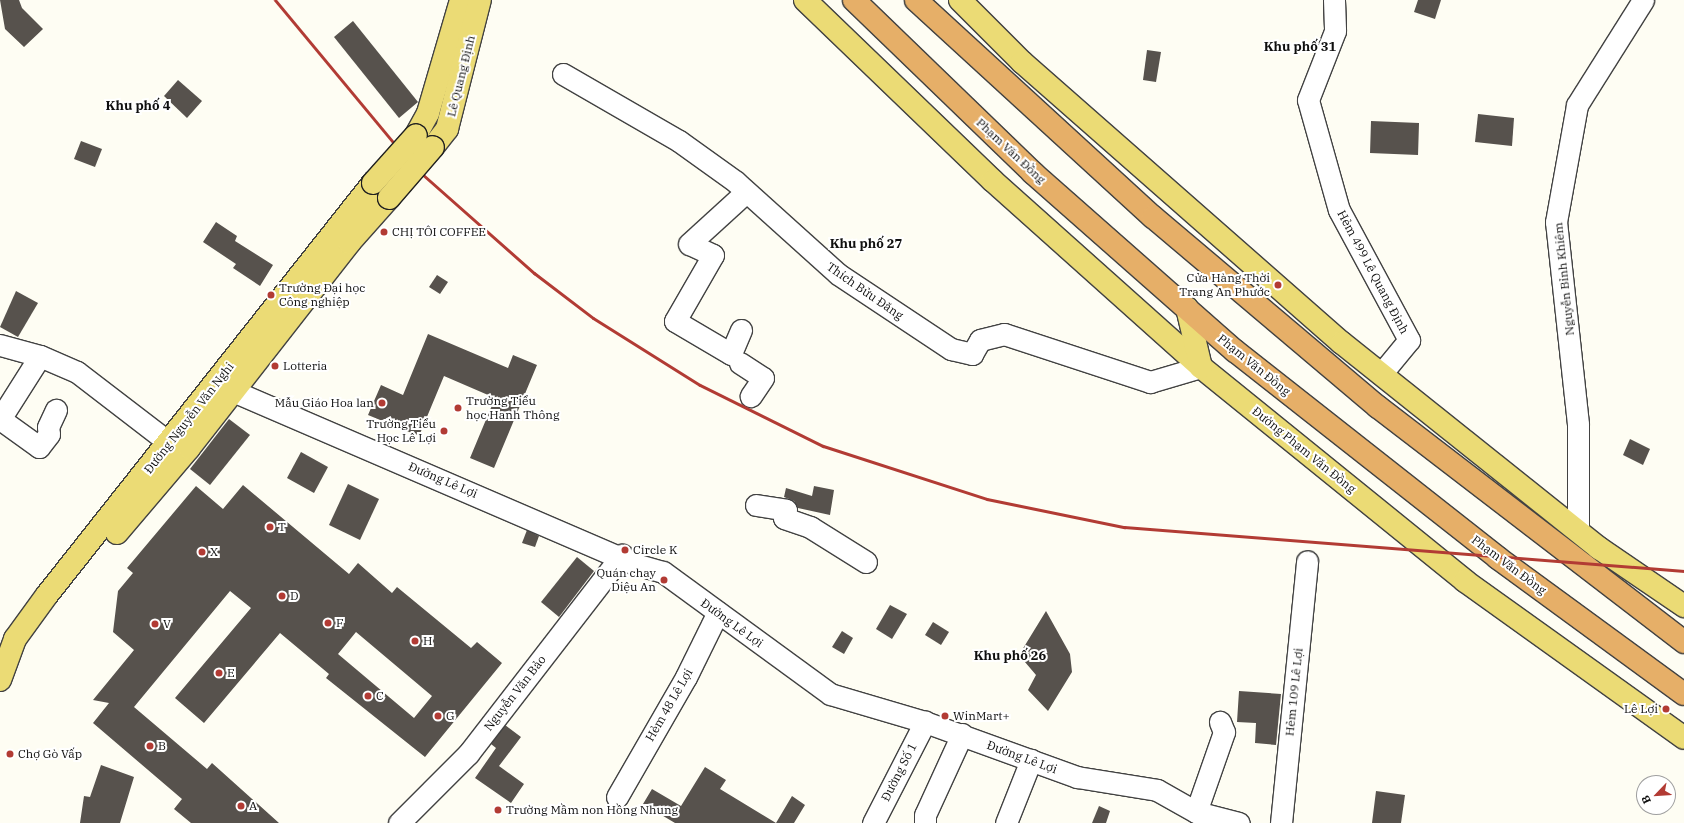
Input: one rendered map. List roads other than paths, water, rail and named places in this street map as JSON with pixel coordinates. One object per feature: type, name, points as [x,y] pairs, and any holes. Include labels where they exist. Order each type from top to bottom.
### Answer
[{"type":"highway","name":"Phạm Văn Đồng","points":[[854,0],[1033,173],[1187,308],[1498,558],[1684,694]]},
{"type":"highway","points":[[916,0],[1153,217],[1378,407],[1684,642]]},
{"type":"main road","name":"Lê Quang Định","points":[[373,183],[416,135],[428,113],[461,0]]},
{"type":"main road","name":"Lê Quang Định","points":[[388,198],[447,129],[480,0]]},
{"type":"main road","points":[[805,0],[987,176],[1201,367]]},
{"type":"main road","points":[[960,0],[1044,82],[1381,374],[1578,531],[1684,606]]},
{"type":"main road","name":"Đường Nguyễn Văn Nghi","points":[[11,654],[24,644],[225,387],[373,183]]},
{"type":"main road","name":"Đường Nguyễn Văn Nghi","points":[[0,680],[11,654],[15,638],[48,595],[170,444],[225,387],[388,198]]},
{"type":"main road","points":[[1187,308],[1201,367]]},
{"type":"main road","name":"Đường Phạm Văn Đồng","points":[[1201,367],[1408,533],[1465,581],[1684,738]]},
{"type":"street","name":"Hẻm 499 Lê Quang Định","points":[[1334,0],[1335,31],[1308,100],[1339,210],[1409,340],[1381,374]]},
{"type":"street","name":"Nguyễn Bỉnh Khiêm","points":[[1578,531],[1578,424],[1556,222],[1577,105],[1643,0]]},
{"type":"street","name":"Thích Bửu Đăng","points":[[563,74],[680,141],[746,192],[838,274],[951,348],[972,354],[980,340],[1004,334],[1150,382],[1201,367]]},
{"type":"street","points":[[741,330],[731,354],[675,321],[713,255],[689,244],[746,192]]},
{"type":"street","points":[[0,345],[40,356],[77,372],[170,444]]},
{"type":"street","points":[[40,356],[0,418],[39,447],[49,434],[48,427],[56,410]]},
{"type":"street","points":[[740,364],[763,378],[751,396]]},
{"type":"street","name":"Đường Lê Lợi","points":[[225,387],[622,555],[635,564],[663,572],[830,694],[962,734],[1077,777],[1157,790],[1196,812],[1239,823]]},
{"type":"street","points":[[756,505],[786,510],[784,518],[810,527],[866,562]]},
{"type":"street","name":"Nguyễn Văn Bảo","points":[[399,823],[468,754],[622,555]]},
{"type":"street","name":"Hẻm 109 Lê Lợi","points":[[1281,823],[1307,561]]},
{"type":"street","name":"Hẻm 48 Lê Lợi","points":[[616,797],[686,677],[718,612]]},
{"type":"street","name":"Đường Số 1","points":[[873,823],[925,722]]},
{"type":"street","points":[[1196,812],[1224,732],[1220,722]]},
{"type":"street","points":[[925,823],[925,815],[962,734]]},
{"type":"street","points":[[1006,823],[1031,760]]},
{"type":"railway","points":[[275,0],[413,166],[534,273],[593,318],[700,385],[823,446],[987,499],[1124,527],[1684,571]]},
{"type":"place","name":"CHỊ TÔI COFFEE","points":[[384,232]]},
{"type":"place","name":"Cửa Hàng Thời Trang An Phước","points":[[1278,285]]},
{"type":"place","name":"Trường Đại học Công nghiệp","points":[[271,295]]},
{"type":"place","name":"Lotteria","points":[[275,366]]},
{"type":"place","name":"Mẫu Giáo Hoa lan","points":[[382,403]]},
{"type":"place","name":"Trường Tiểu học Hanh Thông","points":[[458,408]]},
{"type":"place","name":"Trường Tiểu Học Lê Lợi","points":[[444,431]]},
{"type":"place","name":"T","points":[[270,527]]},
{"type":"place","name":"Circle K","points":[[625,550]]},
{"type":"place","name":"X","points":[[202,552]]},
{"type":"place","name":"Quán chay Diệu An","points":[[664,580]]},
{"type":"place","name":"D","points":[[282,596]]},
{"type":"place","name":"F","points":[[328,623]]},
{"type":"place","name":"V","points":[[155,624]]},
{"type":"place","name":"H","points":[[415,641]]},
{"type":"place","name":"E","points":[[219,673]]},
{"type":"place","name":"C","points":[[368,696]]},
{"type":"place","name":"Lê Lợi","points":[[1666,709]]},
{"type":"place","name":"G","points":[[438,716]]},
{"type":"place","name":"WinMart+","points":[[945,716]]},
{"type":"place","name":"B","points":[[150,746]]},
{"type":"place","name":"Chợ Gò Vấp","points":[[10,754]]},
{"type":"place","name":"A","points":[[241,806]]},
{"type":"place","name":"Trường Mầm non Hồng Nhung","points":[[498,810]]},
{"type":"district","name":"Khu phố 31","points":[[1300,47]]},
{"type":"district","name":"Khu phố 4","points":[[138,106]]},
{"type":"district","name":"Khu phố 27","points":[[866,244]]},
{"type":"district","name":"Khu phố 26","points":[[1010,656]]}]
